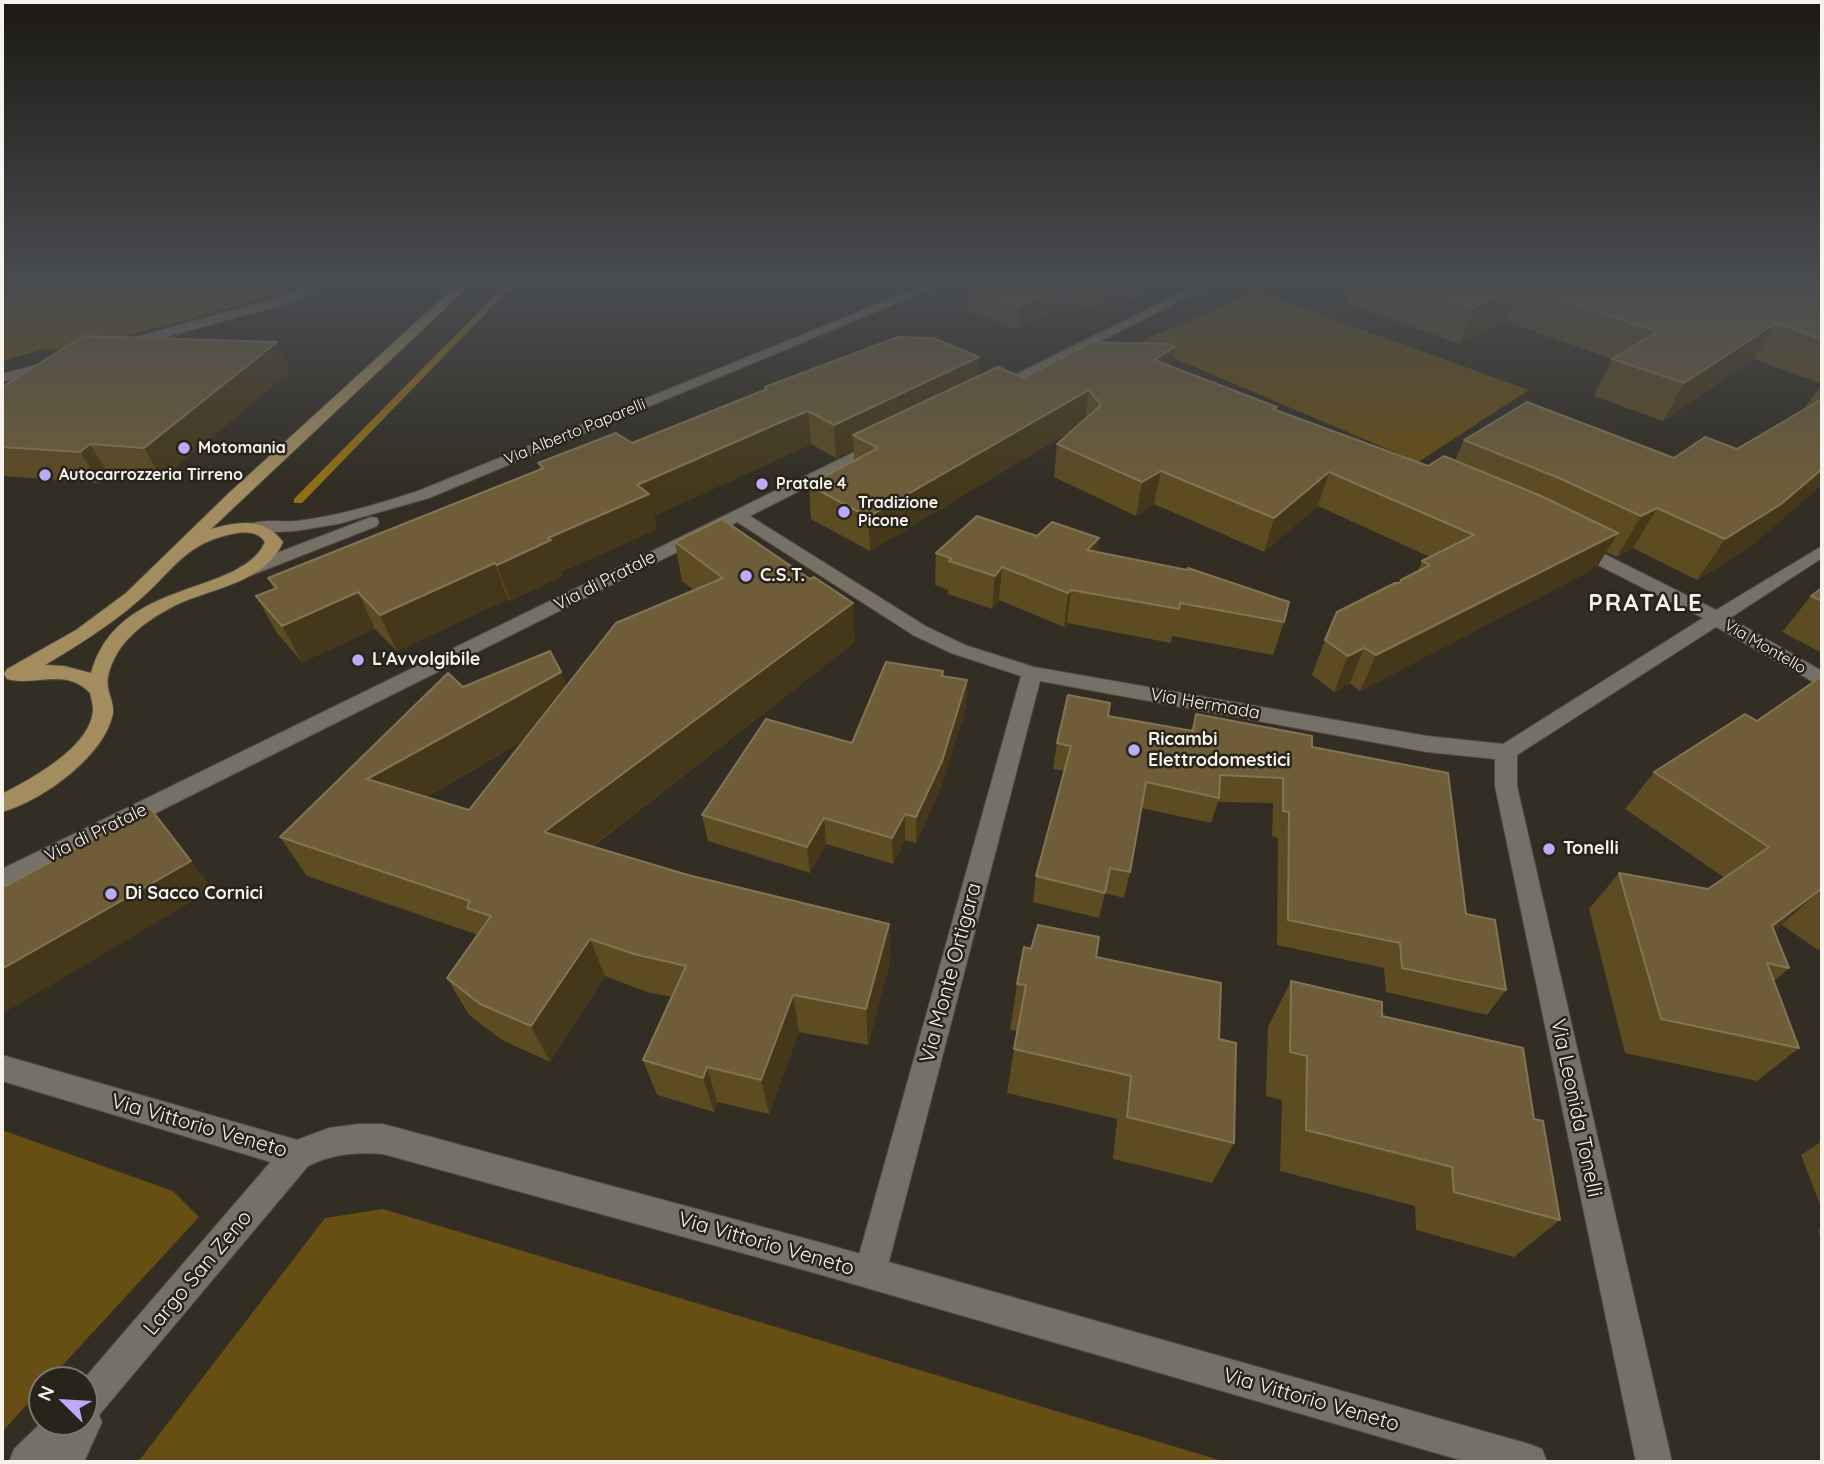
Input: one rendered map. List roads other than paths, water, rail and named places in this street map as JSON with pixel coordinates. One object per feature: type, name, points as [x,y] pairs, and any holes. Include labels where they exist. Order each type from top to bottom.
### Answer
[{"type":"main road","points":[[8,675],[98,623],[132,597],[236,495],[392,352]]},
{"type":"main road","points":[[97,687],[108,650],[132,627],[171,601],[246,571],[265,558],[274,546],[269,534],[253,528],[243,520],[238,511],[236,495]]},
{"type":"main road","points":[[183,549],[217,532],[253,528]]},
{"type":"main road","points":[[2,804],[52,776],[89,742],[104,712],[97,687],[88,680],[69,673],[44,671],[8,675]]},
{"type":"street","name":"Via Alberto Paparelli","points":[[246,571],[386,516],[446,485],[770,352]]},
{"type":"street","points":[[971,400],[1067,352]]},
{"type":"street","points":[[2,378],[69,360]]},
{"type":"street","name":"Via di Pratale","points":[[2,880],[897,436]]},
{"type":"street","name":"Via Alberto Paparelli","points":[[253,528],[280,528],[324,522],[446,485]]},
{"type":"street","name":"Via Hermada","points":[[737,515],[920,631],[958,649],[1032,673],[1427,744],[1506,752]]},
{"type":"street","name":"Via Montello","points":[[1567,542],[1716,618],[1822,680]]},
{"type":"street","points":[[1506,752],[1822,551]]},
{"type":"street","name":"Via Monte Ortigara","points":[[870,1273],[1032,673]]},
{"type":"street","name":"Via Leonida Tonelli","points":[[1506,752],[1506,786],[1654,1462]]},
{"type":"street","name":"Via Vittorio Veneto","points":[[2,1068],[297,1154],[327,1141],[354,1137],[383,1139],[870,1273],[1529,1462]]},
{"type":"street","name":"Largo San Zeno","points":[[98,1397],[297,1154]]},
{"type":"street","points":[[27,1462],[53,1436]]},
{"type":"street","name":"Largo San Zeno","points":[[65,1462],[76,1436]]},
{"type":"waterway","points":[[298,501],[443,352]]},
{"type":"place","name":"Motomania","points":[[184,448]]},
{"type":"place","name":"Autocarrozzeria Tirreno","points":[[45,475]]},
{"type":"place","name":"Pratale 4","points":[[762,484]]},
{"type":"place","name":"Tradizione Picone","points":[[844,512]]},
{"type":"place","name":"C.S.T.","points":[[746,576]]},
{"type":"place","name":"L'Avvolgibile","points":[[358,660]]},
{"type":"place","name":"Ricambi Elettrodomestici","points":[[1134,750]]},
{"type":"place","name":"Tonelli","points":[[1549,849]]},
{"type":"place","name":"Di Sacco Cornici","points":[[111,894]]},
{"type":"district","name":"PRATALE","points":[[1646,604]]}]
